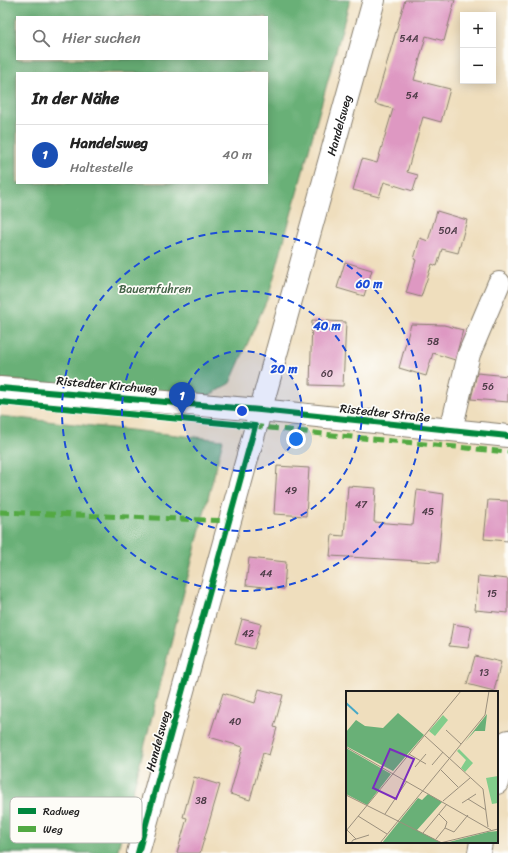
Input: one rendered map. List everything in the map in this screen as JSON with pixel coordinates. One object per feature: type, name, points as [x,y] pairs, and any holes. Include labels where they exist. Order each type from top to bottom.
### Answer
[{"type":"street","name":"Handelsweg","points":[[142,838],[374,0]]},
{"type":"street","points":[[451,430],[469,354],[499,283]]},
{"type":"street","name":"Ristedter Kirchweg","points":[[0,388],[260,410]]},
{"type":"street","name":"Ristedter Straße","points":[[260,410],[508,436]]},
{"type":"street","points":[[498,779],[508,741]]},
{"type":"street","name":"Handelsweg","points":[[138,853],[141,843]]},
{"type":"street","points":[[478,853],[481,843]]},
{"type":"green space","name":"Bauernfuhren","points":[[0,0],[350,0],[269,295],[230,383],[202,400],[0,379]]},
{"type":"green space","points":[[0,416],[223,440],[131,797],[10,797],[10,843],[120,843],[117,853],[0,853]]},
{"type":"building","points":[[405,0],[455,0],[444,41],[426,36],[414,80],[450,89],[441,122],[423,117],[407,172],[418,175],[413,191],[384,182],[379,197],[353,190],[362,159],[377,163],[393,109],[375,104]]},
{"type":"building","points":[[437,211],[467,220],[458,253],[442,249],[437,266],[432,264],[421,297],[406,293],[416,260],[414,259],[420,238],[428,241]]},
{"type":"building","points":[[345,262],[372,270],[364,296],[337,288]]},
{"type":"building","points":[[312,320],[346,322],[343,386],[310,385]]},
{"type":"building","points":[[411,324],[444,325],[463,330],[455,360],[433,353],[426,376],[399,368]]},
{"type":"building","points":[[477,373],[508,376],[508,402],[471,399]]},
{"type":"building","points":[[277,466],[309,468],[306,516],[274,514]]},
{"type":"building","points":[[348,486],[376,488],[374,522],[413,525],[417,490],[444,494],[438,562],[330,556],[332,535],[344,536]]},
{"type":"building","points":[[488,500],[508,501],[508,541],[484,539]]},
{"type":"building","points":[[249,558],[286,562],[284,589],[246,585]]},
{"type":"building","points":[[478,576],[508,579],[508,613],[475,610]]},
{"type":"building","points":[[242,619],[261,624],[254,649],[235,644]]},
{"type":"building","points":[[453,624],[472,627],[468,648],[449,646]]},
{"type":"building","points":[[475,656],[501,662],[494,691],[467,684]]},
{"type":"building","points":[[259,689],[283,695],[274,727],[277,728],[269,755],[263,753],[250,800],[230,794],[243,747],[209,737],[223,693],[255,703]]},
{"type":"building","points":[[194,777],[220,785],[200,853],[177,853],[187,818],[183,817]]},
{"type":"marked path","points":[[253,426],[508,452]]},
{"type":"marked path","points":[[0,512],[230,521]]},
{"type":"cycle path","points":[[0,388],[260,410],[508,436]]},
{"type":"cycle path","points":[[0,402],[255,426],[142,838]]},
{"type":"cycle path","points":[[138,853],[141,843]]},
{"type":"place","name":"Handelsweg","points":[[182,415]]}]
